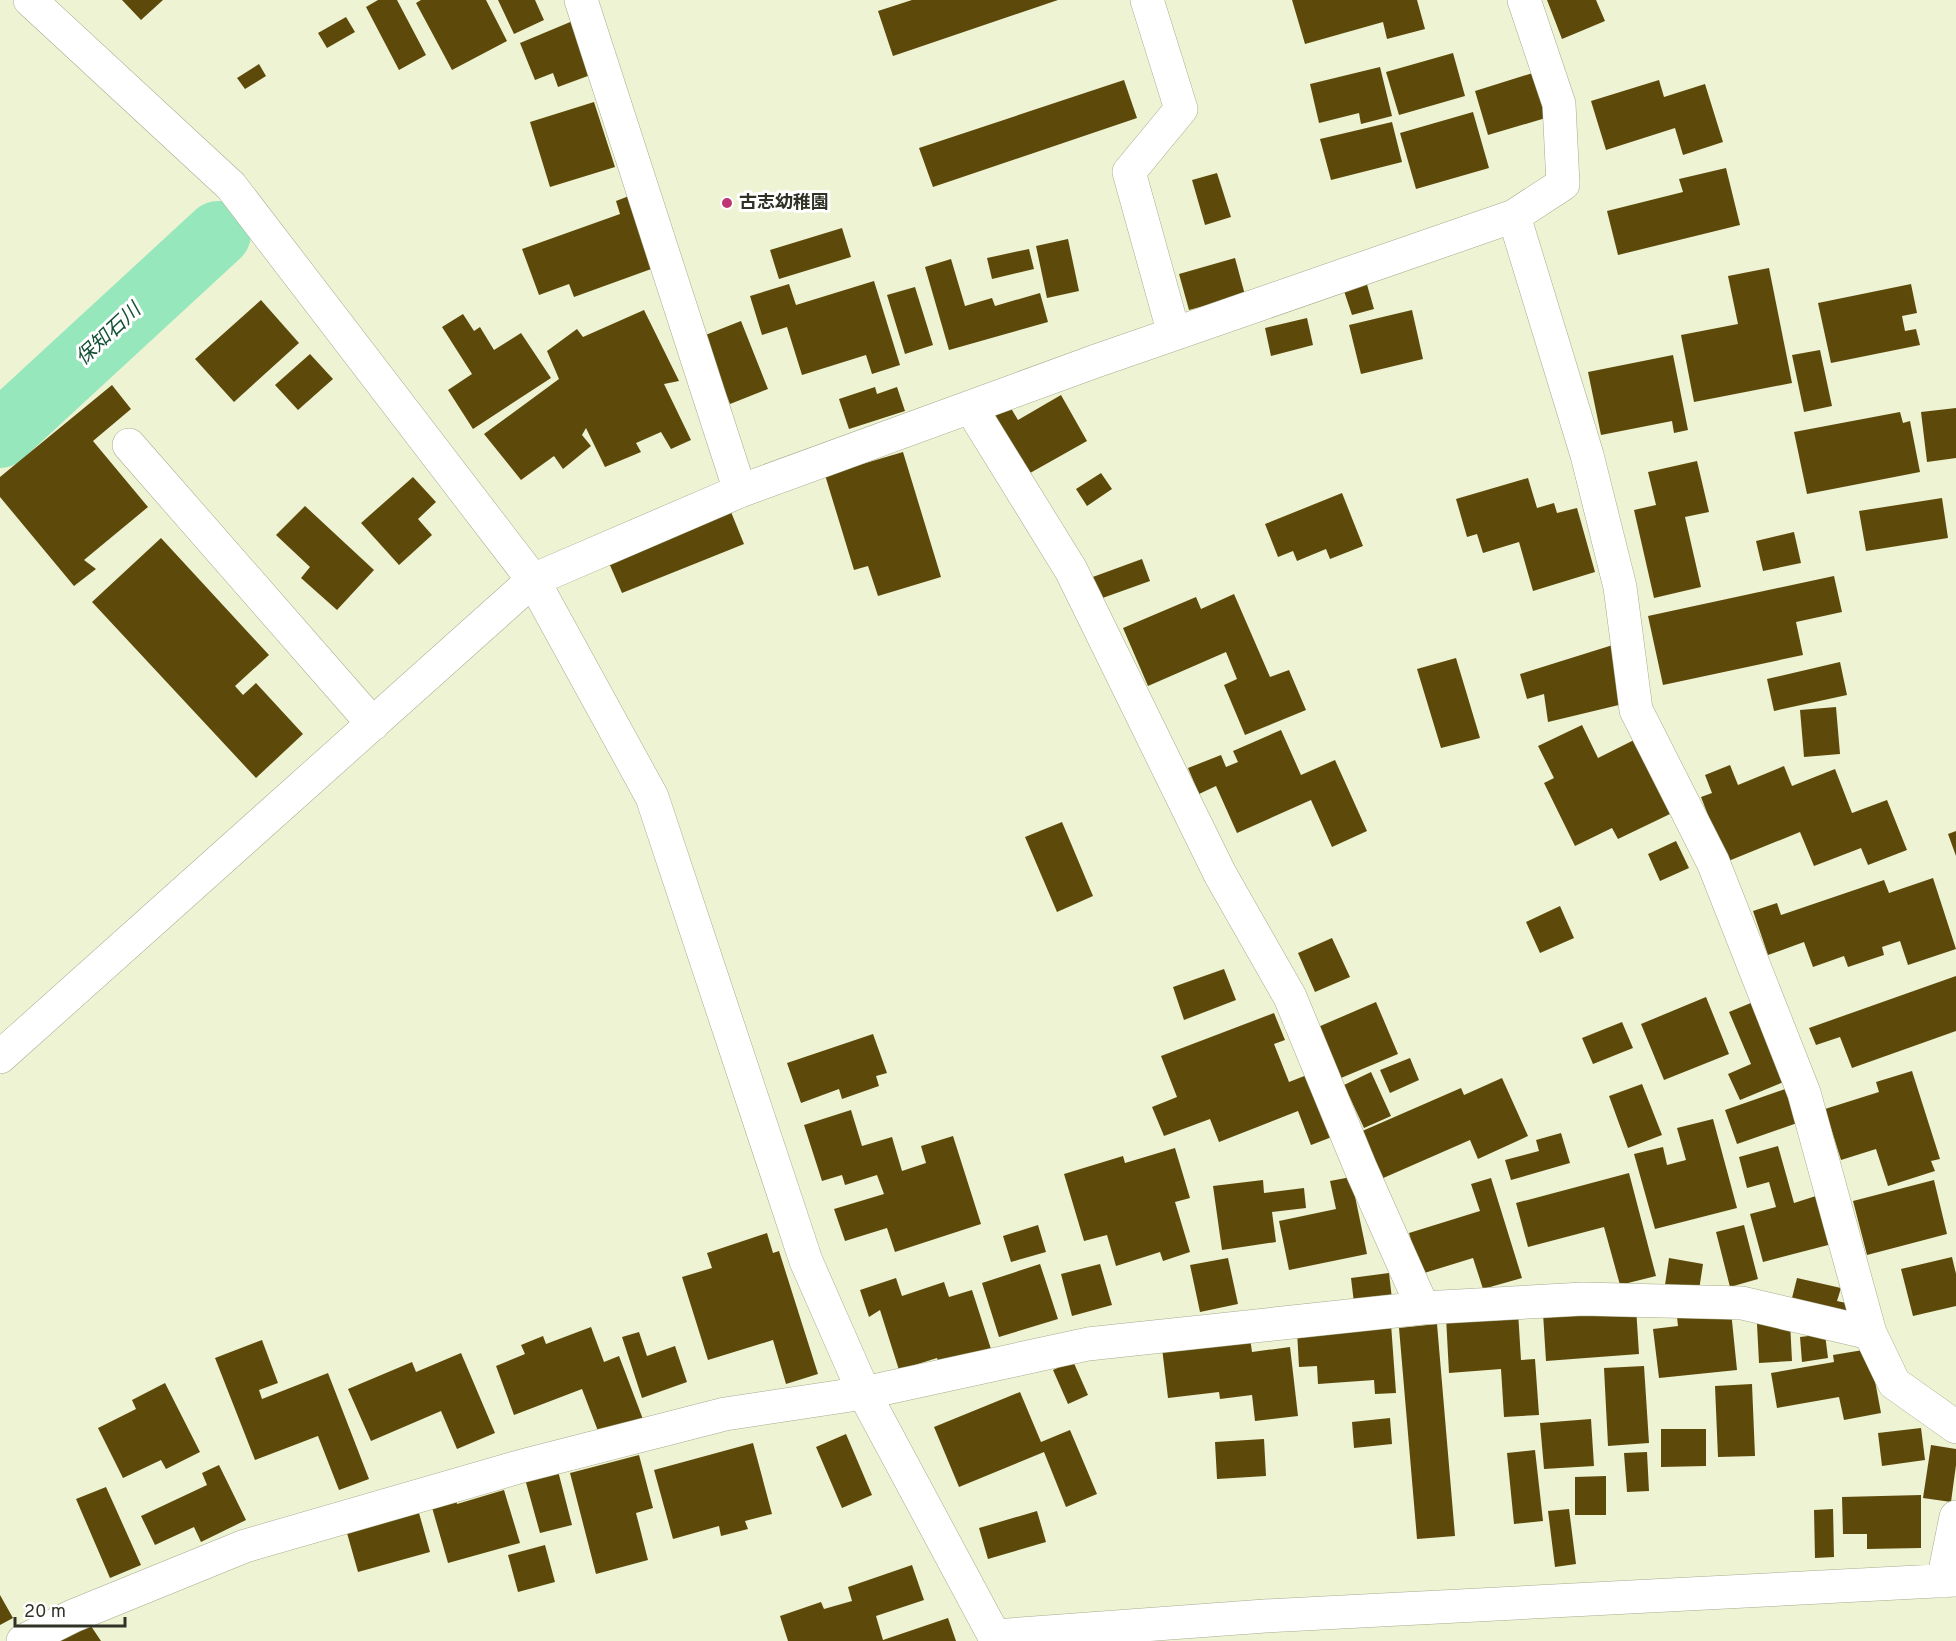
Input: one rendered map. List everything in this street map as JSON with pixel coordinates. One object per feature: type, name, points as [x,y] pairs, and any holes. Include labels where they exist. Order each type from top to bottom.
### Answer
[{"type":"street","points":[[30,0],[231,186],[533,580],[652,796],[806,1261],[864,1393],[996,1639],[1265,1616],[1949,1581],[1956,1517]]},
{"type":"street","points":[[581,0],[740,491]]},
{"type":"street","points":[[1147,0],[1181,109],[1129,172],[1174,334]]},
{"type":"street","points":[[0,1057],[533,580],[740,491],[1174,334],[1514,216],[1563,184],[1559,104],[1524,0]]},
{"type":"street","points":[[1514,216],[1587,455],[1620,587],[1636,710],[1713,862],[1804,1093],[1870,1333],[1894,1383],[1956,1427]]},
{"type":"street","points":[[971,408],[1071,570],[1220,874],[1290,998],[1361,1169],[1423,1308]]},
{"type":"street","points":[[129,445],[373,724]]},
{"type":"street","points":[[23,1641],[73,1617],[244,1546],[522,1466],[725,1414],[864,1393],[1088,1344],[1423,1308],[1583,1299],[1742,1303],[1870,1333]]},
{"type":"building","points":[[122,0],[163,0],[141,20]]},
{"type":"building","points":[[378,0],[397,0],[426,55],[399,70],[366,7]]},
{"type":"building","points":[[421,0],[486,0],[507,41],[452,70],[416,3]]},
{"type":"building","points":[[498,0],[535,0],[544,20],[514,34]]},
{"type":"building","points":[[912,0],[1058,0],[893,56],[878,11]]},
{"type":"building","points":[[1292,0],[1417,0],[1425,29],[1387,39],[1383,22],[1305,44]]},
{"type":"building","points":[[1547,0],[1596,0],[1605,21],[1562,39]]},
{"type":"building","points":[[346,17],[355,32],[327,48],[318,33]]},
{"type":"building","points":[[575,20],[596,73],[558,87],[553,73],[535,80],[520,43]]},
{"type":"building","points":[[1453,53],[1465,96],[1399,115],[1386,72]]},
{"type":"building","points":[[259,64],[266,76],[245,89],[237,78]]},
{"type":"building","points":[[1380,67],[1392,116],[1361,124],[1359,113],[1319,123],[1310,84]]},
{"type":"building","points":[[1536,72],[1549,117],[1488,135],[1475,91]]},
{"type":"building","points":[[1124,80],[1137,118],[933,187],[919,148]]},
{"type":"building","points":[[1659,80],[1664,97],[1705,84],[1723,142],[1683,155],[1675,128],[1606,150],[1591,101]]},
{"type":"building","points":[[594,102],[615,167],[550,187],[530,122]]},
{"type":"building","points":[[1473,112],[1489,168],[1416,189],[1400,133]]},
{"type":"building","points":[[1392,122],[1402,162],[1331,180],[1320,139]]},
{"type":"building","points":[[1726,168],[1740,225],[1618,255],[1607,211],[1683,192],[1679,179]]},
{"type":"building","points":[[1217,173],[1231,217],[1205,225],[1192,180]]},
{"type":"building","points":[[629,196],[654,268],[574,297],[569,284],[539,295],[522,249],[620,214],[616,201]]},
{"type":"building","points":[[842,228],[851,257],[779,279],[770,250]]},
{"type":"building","points":[[1068,239],[1079,291],[1047,298],[1036,246]]},
{"type":"building","points":[[1029,249],[1034,269],[992,279],[987,258]]},
{"type":"building","points":[[1235,258],[1245,295],[1189,310],[1179,274]]},
{"type":"building","points":[[951,259],[965,306],[992,298],[995,306],[1040,293],[1048,322],[949,350],[925,267]]},
{"type":"building","points":[[1769,268],[1792,383],[1694,402],[1681,335],[1738,324],[1728,276]]},
{"type":"building","points":[[874,281],[900,365],[872,374],[866,355],[802,375],[787,327],[762,335],[750,296],[789,284],[796,305]]},
{"type":"building","points":[[1366,281],[1374,309],[1352,315],[1343,288]]},
{"type":"building","points":[[1911,284],[1917,313],[1902,316],[1905,331],[1916,329],[1920,345],[1831,363],[1818,303]]},
{"type":"building","points":[[915,287],[933,345],[905,354],[887,295]]},
{"type":"building","points":[[261,300],[299,343],[234,402],[195,359]]},
{"type":"building","points":[[644,310],[679,381],[664,384],[691,440],[671,449],[661,432],[636,443],[641,452],[605,467],[586,428],[582,435],[591,446],[563,469],[554,456],[521,480],[484,434],[559,379],[547,351],[577,329],[583,337]]},
{"type":"building","points":[[1412,310],[1423,359],[1361,374],[1349,325]]},
{"type":"building","points":[[463,314],[474,331],[480,327],[494,350],[521,333],[551,378],[473,429],[448,390],[472,374],[442,327]]},
{"type":"building","points":[[1307,318],[1313,345],[1271,356],[1265,328]]},
{"type":"building","points":[[741,321],[768,389],[730,404],[703,336]]},
{"type":"building","points":[[1820,350],[1832,406],[1804,412],[1792,355]]},
{"type":"building","points":[[310,354],[333,379],[298,410],[275,385]]},
{"type":"building","points":[[1673,355],[1688,430],[1674,433],[1672,421],[1601,435],[1588,372]]},
{"type":"building","points":[[112,385],[131,409],[93,441],[148,507],[84,560],[96,569],[74,586],[0,497],[0,477]]},
{"type":"building","points":[[875,387],[877,394],[897,387],[905,411],[849,429],[839,399]]},
{"type":"building","points":[[1061,395],[1087,441],[1023,477],[989,418],[1009,405],[1018,420]]},
{"type":"building","points":[[1956,408],[1956,458],[1927,462],[1921,412]]},
{"type":"building","points":[[1900,412],[1903,423],[1910,421],[1920,472],[1807,494],[1794,432]]},
{"type":"building","points":[[903,452],[941,577],[878,596],[868,566],[854,570],[825,475]]},
{"type":"building","points":[[1697,461],[1709,512],[1685,517],[1701,587],[1654,598],[1634,510],[1656,505],[1648,472]]},
{"type":"building","points":[[1101,473],[1112,489],[1087,506],[1076,489]]},
{"type":"building","points":[[413,477],[436,502],[418,519],[432,535],[399,565],[361,523]]},
{"type":"building","points":[[1528,478],[1537,508],[1554,503],[1557,513],[1577,508],[1595,572],[1533,591],[1519,542],[1483,553],[1477,534],[1467,537],[1456,499]]},
{"type":"building","points":[[1342,493],[1363,546],[1330,559],[1326,549],[1297,561],[1293,551],[1278,557],[1265,524]]},
{"type":"building","points":[[1942,498],[1948,538],[1866,551],[1859,511]]},
{"type":"building","points":[[305,506],[374,570],[337,610],[301,578],[310,567],[276,535]]},
{"type":"building","points":[[729,507],[744,544],[622,593],[606,556]]},
{"type":"building","points":[[1794,532],[1801,563],[1763,571],[1756,541]]},
{"type":"building","points":[[161,538],[269,655],[235,686],[243,695],[256,683],[303,734],[256,778],[92,602]]},
{"type":"building","points":[[1142,559],[1150,581],[1097,600],[1090,578]]},
{"type":"building","points":[[1834,576],[1842,612],[1796,622],[1803,655],[1663,685],[1648,616]]},
{"type":"building","points":[[1234,594],[1270,677],[1289,670],[1306,710],[1245,735],[1224,685],[1237,679],[1226,652],[1148,686],[1123,628],[1196,597],[1201,609]]},
{"type":"building","points":[[1616,644],[1623,704],[1548,722],[1544,694],[1527,699],[1520,674]]},
{"type":"building","points":[[1456,658],[1480,738],[1441,748],[1417,669]]},
{"type":"building","points":[[1840,662],[1847,695],[1774,711],[1767,679]]},
{"type":"building","points":[[1836,707],[1840,754],[1804,757],[1800,710]]},
{"type":"building","points":[[1582,725],[1598,758],[1634,740],[1670,814],[1618,839],[1612,828],[1575,846],[1544,783],[1554,778],[1538,746]]},
{"type":"building","points":[[1281,730],[1301,775],[1335,760],[1367,831],[1332,847],[1311,800],[1237,833],[1216,786],[1199,794],[1188,768],[1221,755],[1226,767],[1238,762],[1233,751]]},
{"type":"building","points":[[1730,765],[1738,785],[1784,766],[1792,786],[1835,769],[1852,813],[1887,800],[1907,850],[1868,865],[1861,848],[1814,866],[1800,832],[1726,862],[1701,797],[1712,793],[1705,775]]},
{"type":"building","points":[[1062,822],[1093,896],[1057,912],[1025,837]]},
{"type":"building","points":[[1956,831],[1956,856],[1948,834]]},
{"type":"building","points":[[1676,841],[1689,868],[1660,881],[1648,854]]},
{"type":"building","points":[[1933,878],[1956,949],[1908,965],[1900,941],[1882,947],[1884,955],[1848,967],[1844,956],[1813,967],[1804,942],[1768,955],[1753,911],[1777,903],[1781,915],[1884,880],[1889,893]]},
{"type":"building","points":[[1560,906],[1574,938],[1540,953],[1526,922]]},
{"type":"building","points":[[1332,938],[1350,977],[1315,992],[1298,953]]},
{"type":"building","points":[[1224,969],[1236,1000],[1184,1020],[1173,987]]},
{"type":"building","points":[[1956,976],[1956,1031],[1852,1068],[1840,1037],[1816,1045],[1809,1028]]},
{"type":"building","points":[[1706,997],[1729,1054],[1664,1080],[1641,1024]]},
{"type":"building","points":[[1758,1000],[1791,1079],[1740,1100],[1728,1074],[1751,1064],[1729,1012]]},
{"type":"building","points":[[1376,1002],[1398,1054],[1341,1078],[1318,1027]]},
{"type":"building","points":[[1274,1013],[1285,1040],[1274,1044],[1289,1082],[1312,1073],[1337,1135],[1311,1145],[1298,1111],[1219,1142],[1210,1119],[1164,1136],[1152,1107],[1177,1097],[1161,1056]]},
{"type":"building","points":[[1622,1022],[1633,1048],[1593,1064],[1582,1038]]},
{"type":"building","points":[[873,1034],[887,1073],[876,1076],[879,1086],[842,1099],[839,1089],[801,1103],[787,1063]]},
{"type":"building","points":[[1410,1058],[1419,1080],[1390,1093],[1380,1070]]},
{"type":"building","points":[[1912,1071],[1940,1159],[1931,1161],[1935,1171],[1888,1186],[1876,1149],[1841,1160],[1825,1109],[1879,1092],[1876,1082]]},
{"type":"building","points":[[1371,1072],[1391,1116],[1364,1128],[1344,1085]]},
{"type":"building","points":[[1502,1078],[1528,1136],[1478,1159],[1470,1140],[1381,1179],[1360,1132],[1461,1088],[1464,1095]]},
{"type":"building","points":[[1642,1084],[1662,1135],[1628,1148],[1609,1096]]},
{"type":"building","points":[[1788,1088],[1800,1122],[1737,1144],[1725,1110]]},
{"type":"building","points":[[851,1110],[862,1146],[892,1137],[902,1171],[926,1163],[921,1146],[953,1136],[981,1224],[895,1252],[887,1228],[845,1241],[834,1209],[884,1194],[877,1175],[845,1185],[842,1175],[822,1181],[804,1125]]},
{"type":"building","points":[[1713,1119],[1737,1208],[1655,1229],[1634,1154],[1663,1147],[1667,1165],[1686,1160],[1677,1128]]},
{"type":"building","points":[[1561,1133],[1570,1163],[1511,1180],[1505,1160],[1539,1151],[1536,1140]]},
{"type":"building","points":[[1778,1146],[1794,1203],[1819,1195],[1832,1244],[1763,1262],[1750,1214],[1776,1207],[1769,1182],[1747,1188],[1739,1157]]},
{"type":"building","points":[[1175,1148],[1190,1198],[1175,1202],[1190,1252],[1163,1261],[1160,1252],[1116,1266],[1107,1235],[1084,1241],[1064,1174],[1123,1156],[1125,1163]]},
{"type":"building","points":[[1629,1173],[1656,1276],[1620,1285],[1604,1227],[1528,1247],[1516,1203]]},
{"type":"building","points":[[1351,1177],[1367,1254],[1289,1270],[1279,1221],[1336,1209],[1330,1181]]},
{"type":"building","points":[[1491,1178],[1522,1278],[1483,1289],[1473,1258],[1421,1274],[1409,1233],[1480,1211],[1471,1184]]},
{"type":"building","points":[[1263,1180],[1264,1193],[1304,1188],[1306,1208],[1272,1212],[1276,1242],[1222,1250],[1213,1186]]},
{"type":"building","points":[[1934,1180],[1947,1234],[1867,1255],[1853,1201]]},
{"type":"building","points":[[1038,1225],[1046,1252],[1011,1262],[1003,1236]]},
{"type":"building","points":[[1744,1225],[1758,1279],[1730,1287],[1716,1232]]},
{"type":"building","points":[[767,1233],[773,1253],[779,1251],[818,1374],[786,1384],[773,1340],[708,1360],[682,1277],[712,1268],[707,1253]]},
{"type":"building","points":[[1952,1257],[1956,1274],[1956,1306],[1913,1316],[1901,1269]]},
{"type":"building","points":[[1228,1258],[1238,1304],[1200,1312],[1190,1265]]},
{"type":"building","points":[[1669,1258],[1703,1264],[1699,1290],[1665,1285]]},
{"type":"building","points":[[1040,1264],[1058,1319],[999,1337],[982,1283]]},
{"type":"building","points":[[1100,1264],[1112,1305],[1072,1316],[1061,1274]]},
{"type":"building","points":[[1389,1273],[1392,1299],[1354,1303],[1351,1278]]},
{"type":"building","points":[[896,1278],[902,1296],[944,1282],[949,1297],[972,1290],[991,1349],[940,1366],[937,1358],[899,1370],[880,1310],[869,1317],[860,1290]]},
{"type":"building","points":[[1797,1278],[1841,1288],[1837,1301],[1851,1304],[1847,1320],[1790,1306]]},
{"type":"building","points":[[1636,1307],[1639,1354],[1546,1361],[1543,1313]]},
{"type":"building","points":[[1731,1311],[1737,1370],[1659,1378],[1653,1329],[1678,1326],[1677,1317]]},
{"type":"building","points":[[1518,1312],[1521,1360],[1535,1359],[1539,1415],[1504,1417],[1501,1369],[1449,1373],[1446,1317]]},
{"type":"building","points":[[1790,1322],[1792,1361],[1759,1363],[1757,1324]]},
{"type":"building","points":[[1391,1324],[1396,1393],[1375,1394],[1374,1380],[1318,1384],[1317,1366],[1299,1367],[1297,1331]]},
{"type":"building","points":[[1437,1324],[1455,1536],[1417,1539],[1399,1328]]},
{"type":"building","points":[[591,1327],[604,1362],[619,1356],[644,1422],[601,1439],[582,1389],[514,1415],[496,1366],[525,1354],[521,1345],[543,1336],[546,1344]]},
{"type":"building","points":[[639,1332],[647,1356],[675,1346],[687,1382],[642,1398],[622,1337]]},
{"type":"building","points":[[1825,1334],[1828,1358],[1802,1362],[1800,1337]]},
{"type":"building","points":[[1250,1338],[1252,1352],[1290,1347],[1298,1416],[1255,1421],[1252,1395],[1220,1399],[1219,1392],[1168,1398],[1162,1348]]},
{"type":"building","points":[[262,1340],[278,1383],[259,1390],[262,1399],[328,1373],[369,1479],[339,1490],[318,1436],[255,1460],[215,1358]]},
{"type":"building","points":[[1869,1349],[1881,1413],[1844,1420],[1839,1397],[1777,1408],[1771,1373],[1834,1362],[1833,1355]]},
{"type":"building","points":[[461,1353],[495,1433],[457,1449],[441,1411],[371,1441],[348,1389],[412,1362],[416,1372]]},
{"type":"building","points":[[1073,1361],[1088,1395],[1068,1404],[1053,1370]]},
{"type":"building","points":[[1644,1366],[1649,1443],[1608,1446],[1604,1368]]},
{"type":"building","points":[[165,1383],[200,1452],[166,1469],[161,1460],[123,1478],[98,1428],[136,1409],[132,1400]]},
{"type":"building","points":[[1752,1384],[1755,1456],[1718,1457],[1715,1386]]},
{"type":"building","points":[[1020,1392],[1041,1442],[1070,1430],[1097,1494],[1066,1507],[1044,1452],[959,1487],[934,1427]]},
{"type":"building","points":[[1390,1418],[1392,1444],[1354,1448],[1352,1422]]},
{"type":"building","points":[[1591,1419],[1594,1466],[1544,1469],[1540,1423]]},
{"type":"building","points":[[1921,1428],[1925,1460],[1882,1466],[1878,1433]]},
{"type":"building","points":[[1661,1429],[1706,1429],[1706,1466],[1661,1467]]},
{"type":"building","points":[[846,1434],[872,1495],[842,1508],[816,1447]]},
{"type":"building","points":[[1264,1439],[1266,1476],[1217,1479],[1215,1442]]},
{"type":"building","points":[[753,1443],[772,1514],[745,1521],[748,1529],[721,1536],[719,1526],[673,1539],[654,1470]]},
{"type":"building","points":[[1931,1445],[1956,1449],[1951,1502],[1923,1498]]},
{"type":"building","points":[[1535,1450],[1543,1521],[1514,1524],[1507,1453]]},
{"type":"building","points":[[1647,1452],[1649,1491],[1627,1492],[1624,1453]]},
{"type":"building","points":[[639,1455],[653,1508],[636,1513],[648,1560],[596,1574],[570,1473]]},
{"type":"building","points":[[219,1465],[246,1520],[201,1542],[194,1527],[155,1545],[141,1516],[207,1485],[202,1473]]},
{"type":"building","points":[[558,1471],[572,1525],[540,1533],[525,1479]]},
{"type":"building","points":[[1606,1476],[1606,1515],[1575,1515],[1575,1477]]},
{"type":"building","points":[[106,1487],[141,1565],[110,1578],[76,1499]]},
{"type":"building","points":[[504,1490],[520,1543],[448,1563],[431,1504],[455,1497],[457,1504]]},
{"type":"building","points":[[1921,1495],[1921,1548],[1867,1549],[1867,1534],[1843,1534],[1842,1497]]},
{"type":"building","points":[[1569,1509],[1576,1564],[1555,1567],[1548,1511]]},
{"type":"building","points":[[1833,1509],[1834,1557],[1815,1558],[1814,1510]]},
{"type":"building","points":[[1037,1511],[1046,1542],[988,1559],[979,1528]]},
{"type":"building","points":[[419,1513],[430,1552],[358,1572],[347,1533]]},
{"type":"building","points":[[545,1545],[555,1582],[518,1592],[508,1555]]},
{"type":"building","points":[[912,1565],[924,1600],[876,1616],[883,1640],[948,1618],[956,1641],[788,1641],[780,1616],[821,1602],[824,1609],[852,1601],[848,1587]]},
{"type":"building","points":[[0,1595],[13,1618],[0,1625]]},
{"type":"building","points":[[85,1617],[101,1641],[49,1641]]},
{"type":"waterway","name":"保知石川","points":[[0,435],[218,234]]},
{"type":"place","name":"古志幼稚園","points":[[727,203]]}]
